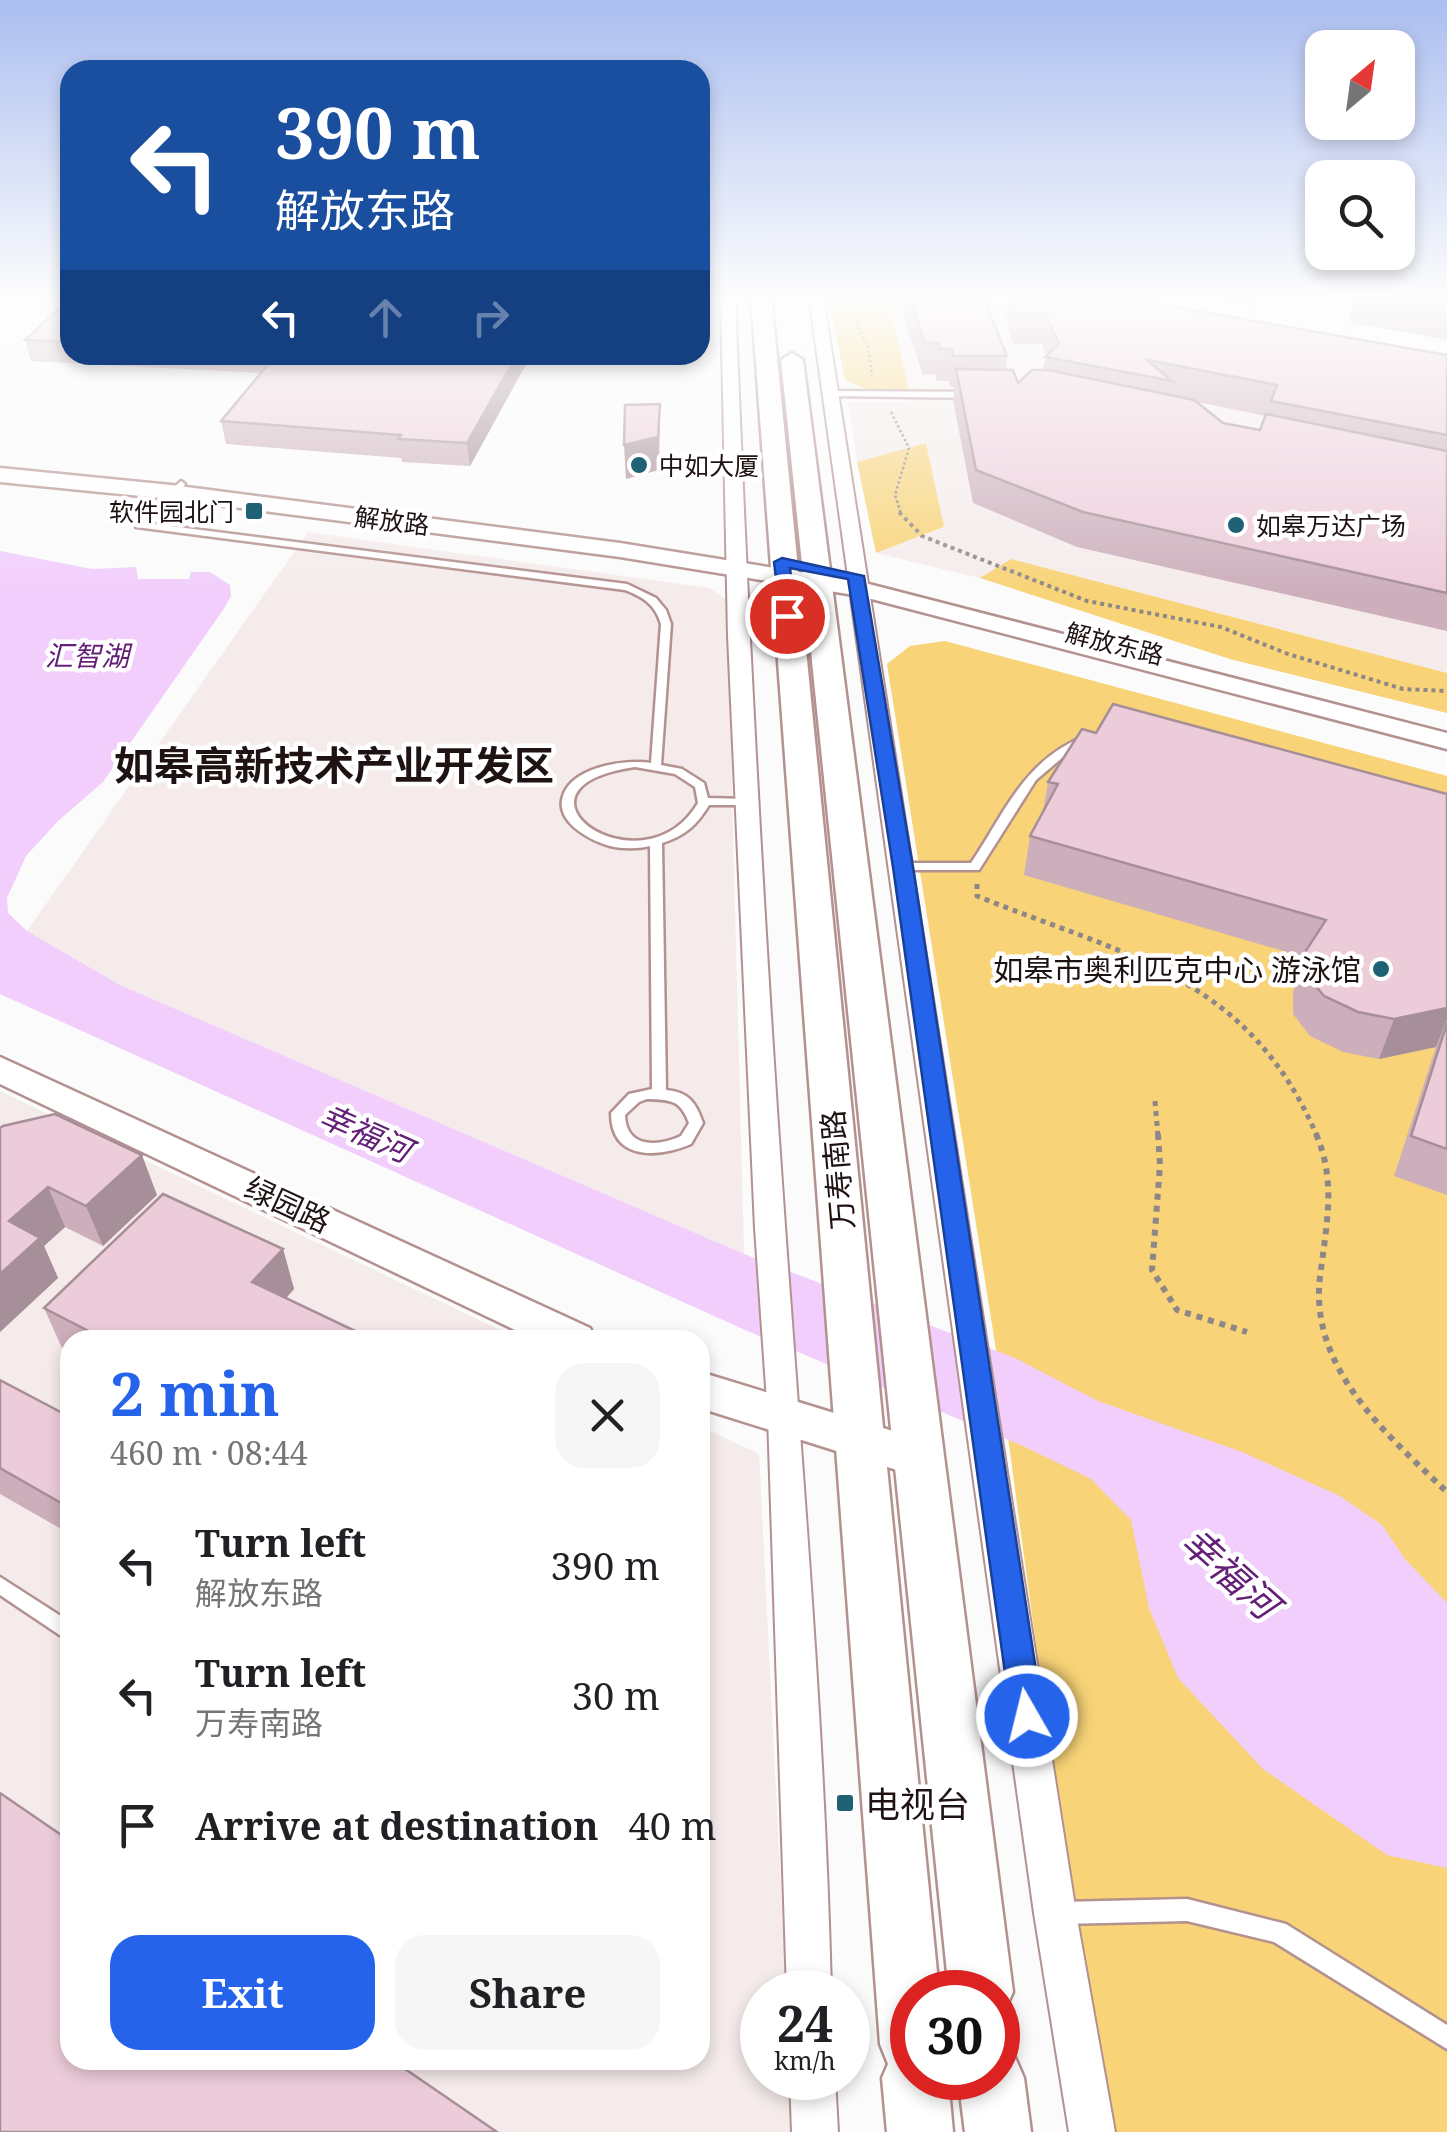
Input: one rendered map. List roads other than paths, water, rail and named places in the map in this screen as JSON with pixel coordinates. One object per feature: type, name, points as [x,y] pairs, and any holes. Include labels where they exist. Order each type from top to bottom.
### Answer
[{"type":"main road","name":"万寿南路","points":[[782,395],[819,576],[860,1438],[906,1970]]},
{"type":"main road","name":"万寿南路","points":[[797,395],[979,1970]]},
{"type":"main road","points":[[917,2100],[920,2132]]},
{"type":"main road","points":[[994,2100],[998,2132]]},
{"type":"street","points":[[732,395],[738,636],[784,1416],[808,1970]]},
{"type":"street","points":[[831,395],[819,576],[903,867],[1055,1913],[1092,2132]]},
{"type":"street","points":[[936,395],[990,396]]},
{"type":"street","name":"解放路","points":[[0,471],[176,488],[738,561],[819,576]]},
{"type":"street","name":"解放东路","points":[[819,576],[1447,729]]},
{"type":"street","name":"解放东路","points":[[819,576],[1447,741]]},
{"type":"street","name":"绿园路","points":[[0,1069],[554,1330]]},
{"type":"street","points":[[710,1393],[919,1458]]},
{"type":"street","points":[[814,2100],[815,2132]]},
{"type":"lane","points":[[176,488],[138,525],[627,587],[649,596],[663,609],[666,624],[656,765]]},
{"type":"lane","points":[[903,867],[975,867],[990,846],[998,824],[1034,774],[1057,752],[1104,733]]},
{"type":"lane","points":[[656,765],[691,778],[705,801],[692,826],[656,841],[632,843],[599,837],[575,822],[568,810],[569,796],[578,784],[613,766],[656,765]]},
{"type":"lane","points":[[705,801],[748,802]]},
{"type":"lane","points":[[656,841],[660,1093]]},
{"type":"lane","points":[[660,1093],[690,1106],[696,1123],[693,1132],[676,1146],[651,1150],[638,1147],[620,1133],[618,1114],[634,1098],[660,1093]]},
{"type":"lane","points":[[0,1585],[60,1626]]},
{"type":"lane","points":[[1055,1913],[1187,1910],[1278,1932],[1447,2038]]},
{"type":"water","points":[[0,551],[92,569],[136,567],[138,579],[189,579],[191,572],[210,572],[230,585],[231,596],[103,782],[58,821],[26,856],[7,898],[8,913],[27,931],[120,985],[744,1254],[1015,1358],[1098,1401],[1242,1452],[1340,1496],[1382,1525],[1405,1559],[1447,1603],[1447,1868],[1387,1855],[1263,1769],[1178,1678],[1149,1608],[1131,1520],[1091,1479],[1025,1447],[745,1330],[0,994]]},
{"type":"place","name":"中如大厦","points":[[639,465]]},
{"type":"place","name":"软件园北门","points":[[254,511]]},
{"type":"place","name":"如皋万达广场","points":[[1236,525]]},
{"type":"place","name":"如皋市奥利匹克中心 游泳馆","points":[[1381,969]]},
{"type":"place","name":"电视台","points":[[845,1803]]},
{"type":"district","name":"如皋高新技术产业开发区","points":[[334,764]]},
{"type":"water label","name":"汇智湖","points":[[87,655]]},
{"type":"water label","name":"幸福河","points":[[366,1132]]},
{"type":"water label","name":"幸福河","points":[[1231,1572]]}]
